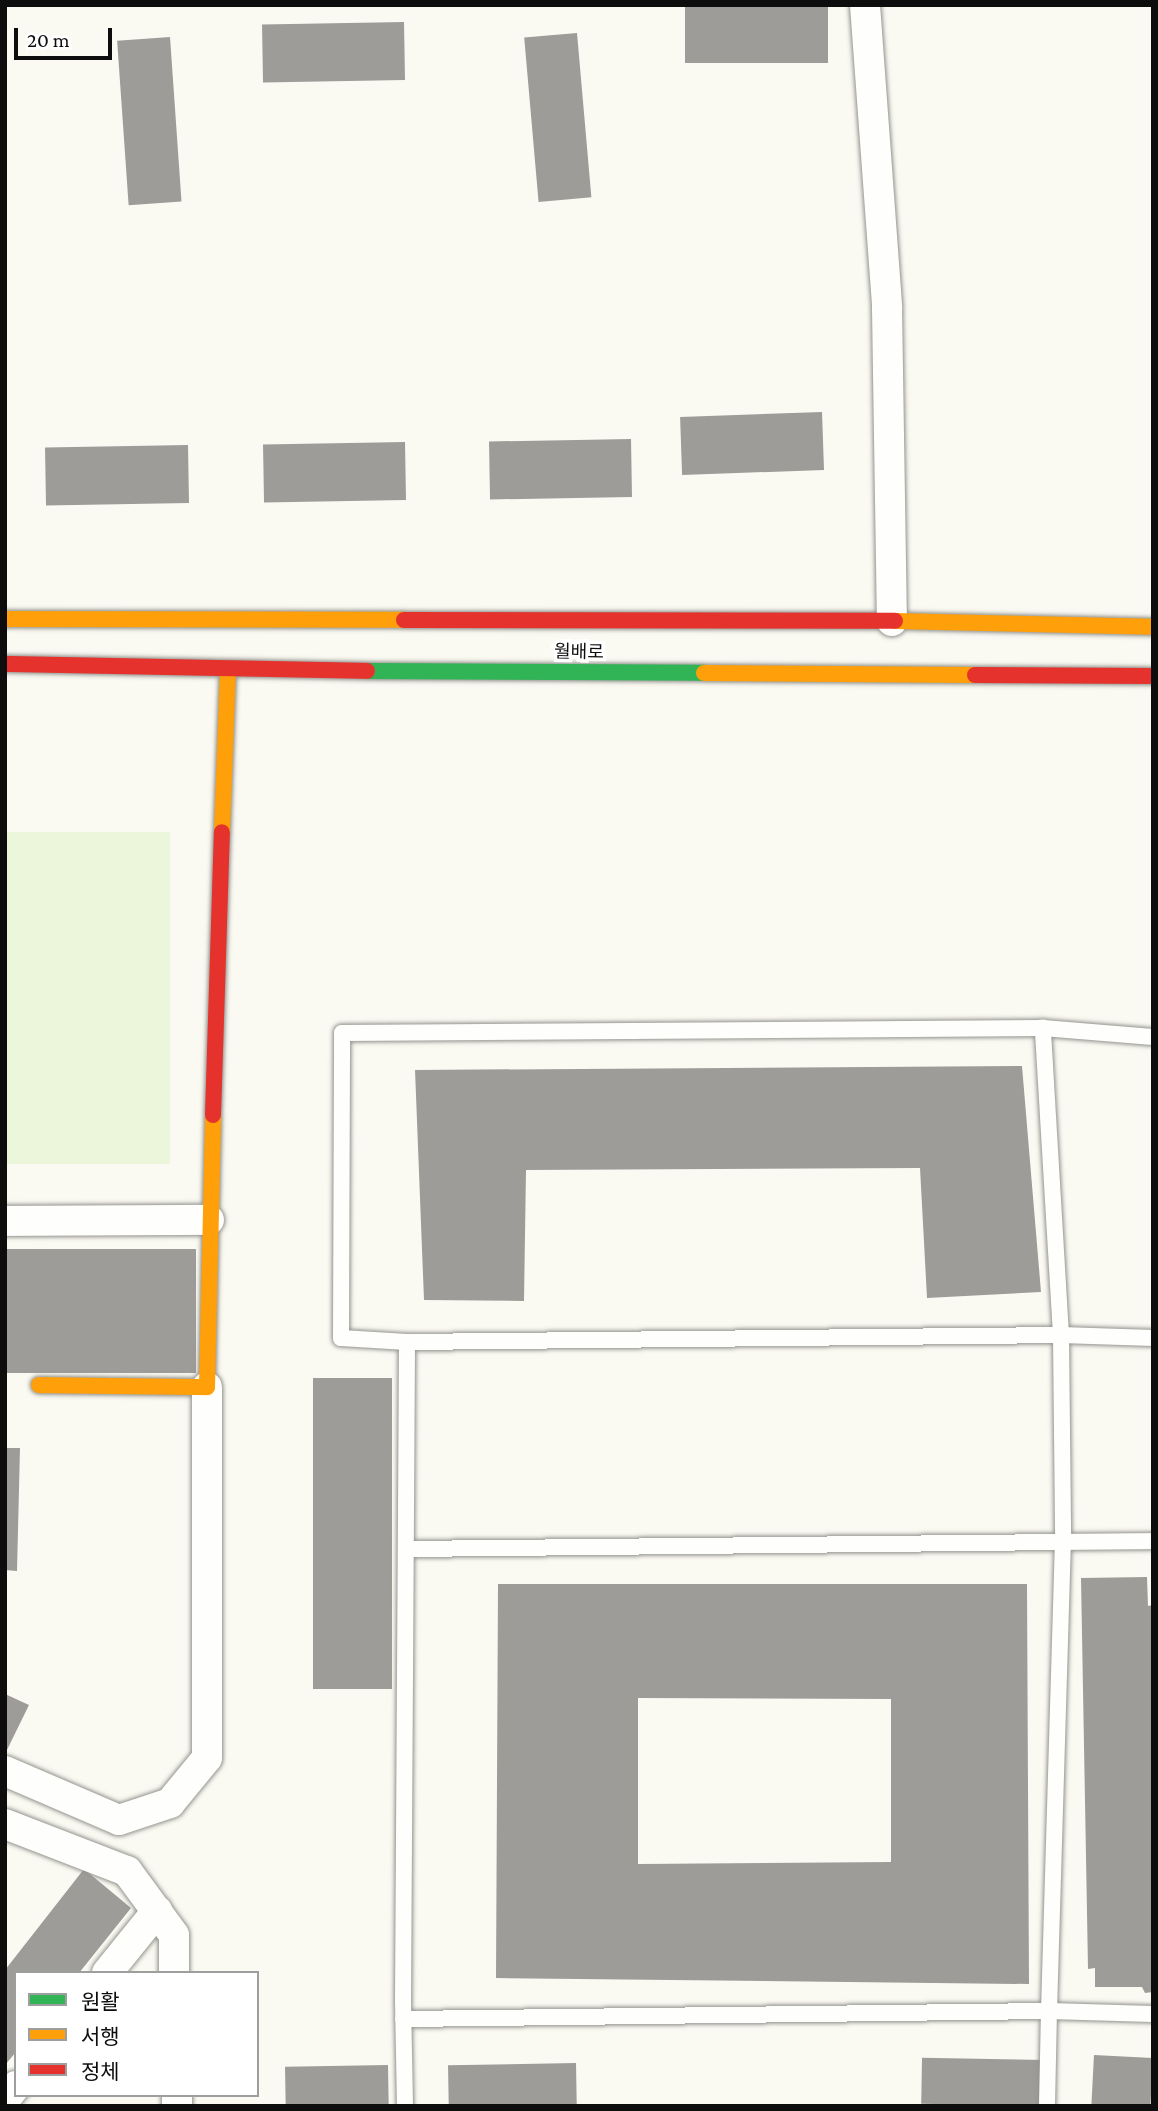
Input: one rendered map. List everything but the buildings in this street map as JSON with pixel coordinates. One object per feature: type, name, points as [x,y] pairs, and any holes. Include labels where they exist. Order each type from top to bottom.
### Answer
[{"type":"main road","name":"월배로","points":[[5,619],[892,621],[1153,627]]},
{"type":"main road","name":"월배로","points":[[5,664],[228,670],[1153,676]]},
{"type":"main road","points":[[39,1385],[207,1387],[209,1220],[228,670]]},
{"type":"street","points":[[865,5],[887,308],[892,621]]},
{"type":"street","points":[[5,1221],[209,1220]]},
{"type":"street","points":[[5,1771],[119,1820],[170,1803],[207,1758],[207,1387]]},
{"type":"street","points":[[5,1824],[127,1871],[174,1935],[174,1971]]},
{"type":"street","points":[[109,1971],[156,1910]]},
{"type":"lane","points":[[1043,1028],[1061,1335],[1063,1542],[1047,2106]]},
{"type":"lane","points":[[1153,1037],[1043,1028],[342,1033],[341,1338],[407,1342],[1061,1335],[1153,1338]]},
{"type":"lane","points":[[405,2106],[403,2019],[407,1342]]},
{"type":"lane","points":[[405,1549],[1153,1541]]},
{"type":"lane","points":[[403,2019],[1049,2011],[1153,2014]]},
{"type":"green space","points":[[5,832],[170,832],[170,1164],[5,1164]]},
{"type":"traffic: fast","points":[[367,671],[704,673]]},
{"type":"traffic: slow","points":[[5,619],[404,620]]},
{"type":"traffic: slow","points":[[895,621],[1153,627]]},
{"type":"traffic: slow","points":[[222,832],[228,670]]},
{"type":"traffic: slow","points":[[704,673],[975,675]]},
{"type":"traffic: slow","points":[[39,1385],[207,1387],[213,1115]]},
{"type":"traffic: jam","points":[[404,620],[895,621]]},
{"type":"traffic: jam","points":[[5,664],[367,671]]},
{"type":"traffic: jam","points":[[975,675],[1153,676]]},
{"type":"traffic: jam","points":[[213,1115],[222,832]]}]
